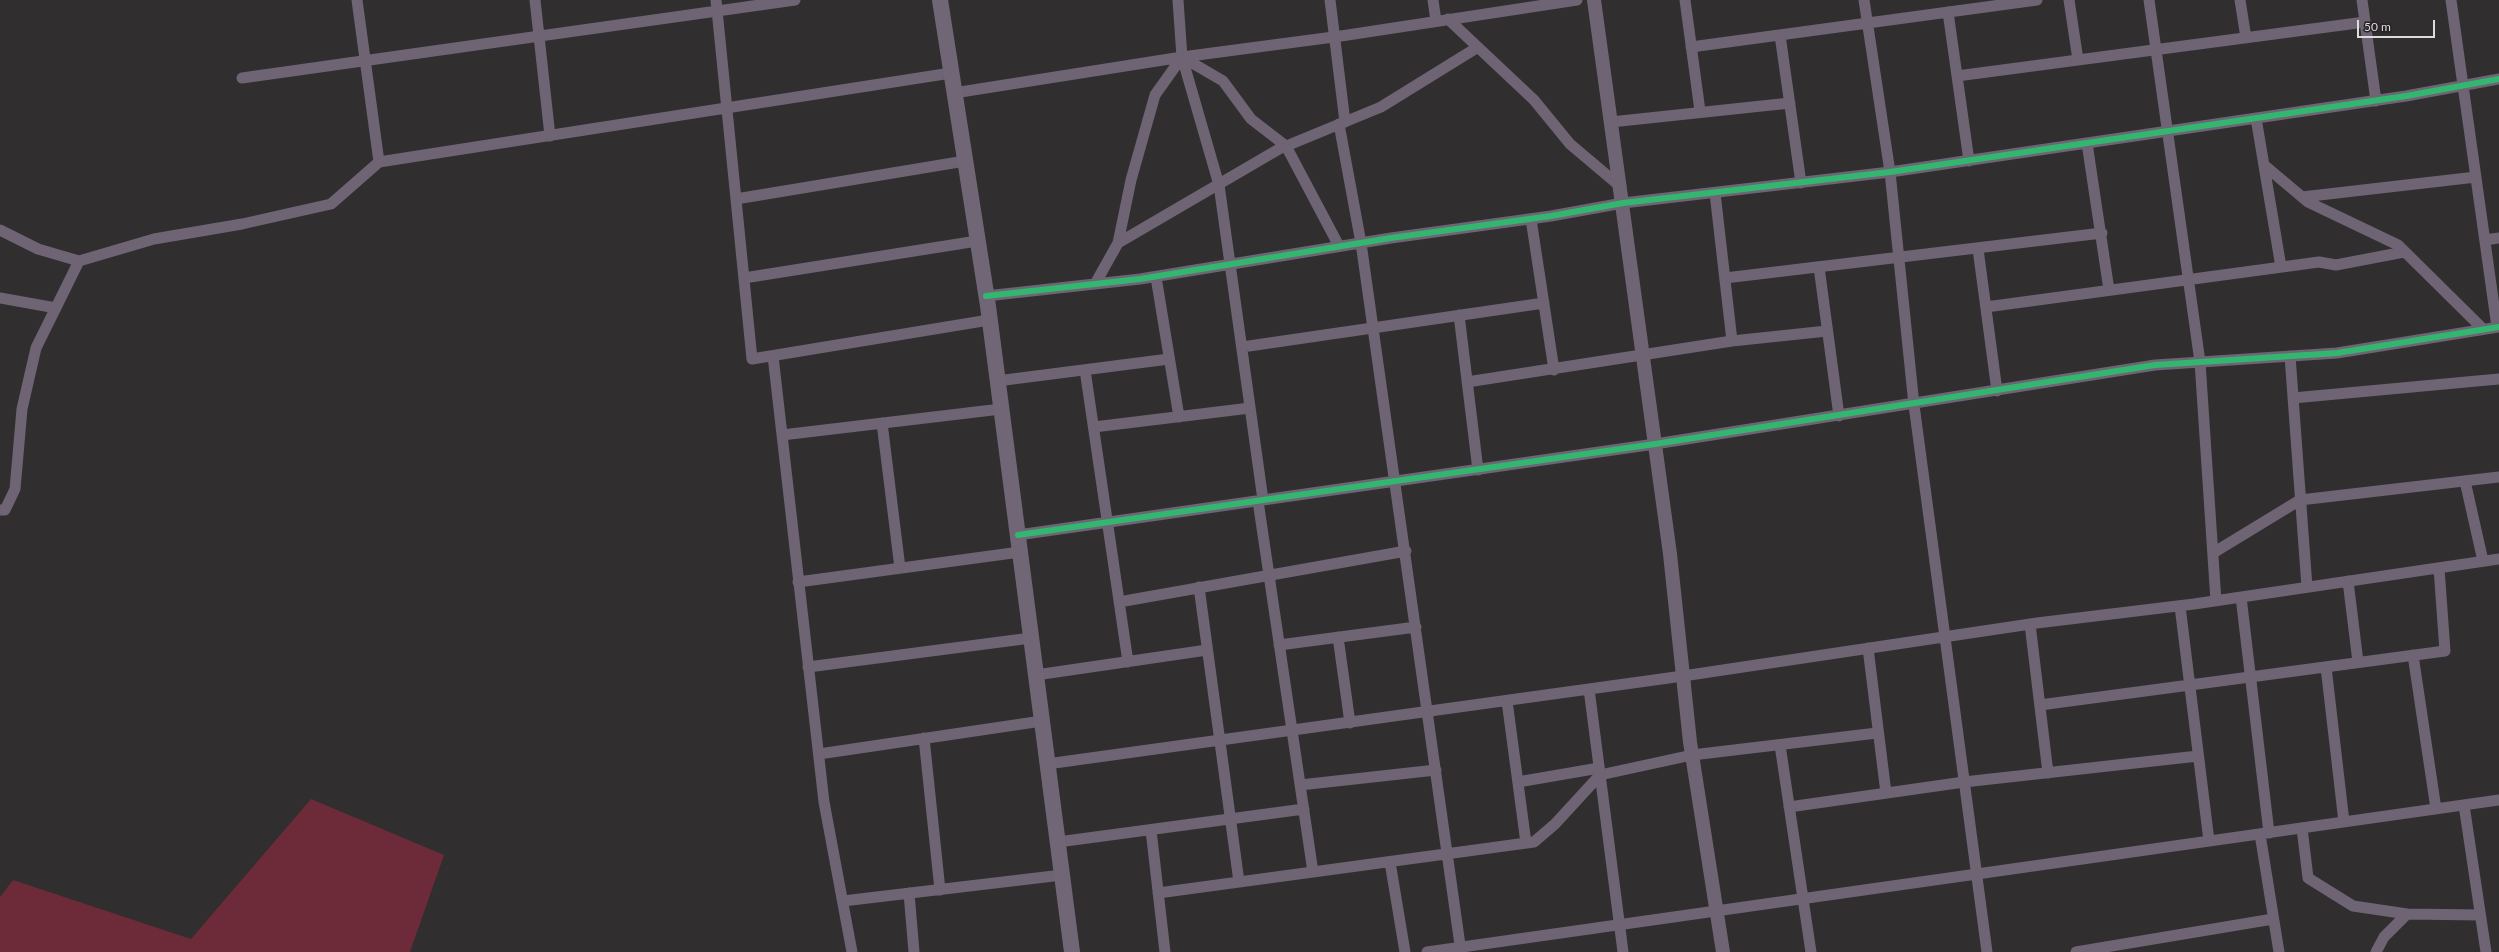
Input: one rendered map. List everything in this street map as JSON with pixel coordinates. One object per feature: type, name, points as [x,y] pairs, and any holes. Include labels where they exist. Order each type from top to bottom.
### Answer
[{"type":"main road","points":[[940,0],[986,296],[1072,952]]},
{"type":"street","points":[[357,0],[379,162]]},
{"type":"street","points":[[535,0],[550,136]]},
{"type":"street","points":[[242,78],[539,36],[716,6],[795,0]]},
{"type":"street","points":[[1178,0],[1182,57],[1218,185],[1250,408],[1269,575],[1313,872]]},
{"type":"street","points":[[1330,0],[1335,37],[1342,123],[1396,481],[1461,950]]},
{"type":"street","points":[[1433,0],[1436,21]]},
{"type":"street","points":[[954,93],[1182,57],[1335,37],[1577,0]]},
{"type":"street","points":[[1594,0],[1621,187],[1655,444],[1692,755],[1717,911],[1722,952]]},
{"type":"street","points":[[1685,0],[1700,111]]},
{"type":"street","points":[[1864,0],[1890,172],[1914,405],[1986,952]]},
{"type":"street","points":[[1691,47],[2037,0]]},
{"type":"street","points":[[2069,0],[2078,60]]},
{"type":"street","points":[[2149,0],[2200,362],[2216,601]]},
{"type":"street","points":[[2240,0],[2246,38]]},
{"type":"street","points":[[2362,0],[2376,101]]},
{"type":"street","points":[[1018,535],[1655,444],[1914,405],[2155,365],[2337,353],[2498,327],[2451,0]]},
{"type":"street","points":[[716,6],[752,359],[989,320]]},
{"type":"street","points":[[1948,12],[1969,161]]},
{"type":"street","points":[[1448,19],[1534,100],[1570,144],[1621,187]]},
{"type":"street","points":[[1957,76],[2365,22]]},
{"type":"street","points":[[1780,35],[1801,183]]},
{"type":"street","points":[[1118,243],[1286,146],[1381,107],[1478,47]]},
{"type":"street","points":[[1182,57],[1223,81],[1252,119],[1286,146],[1339,246]]},
{"type":"street","points":[[1095,284],[1118,243],[1131,180],[1155,95],[1182,57]]},
{"type":"street","points":[[0,230],[38,249],[79,261],[154,239],[242,224],[331,204],[379,162],[951,73]]},
{"type":"street","points":[[986,296],[1156,277],[1339,246],[1531,219],[1623,204],[1969,161],[2376,101],[2499,80]]},
{"type":"street","points":[[1611,122],[1700,111],[1790,103]]},
{"type":"street","points":[[2256,118],[2281,267]]},
{"type":"street","points":[[2087,143],[2102,233],[2109,290]]},
{"type":"street","points":[[736,199],[965,162]]},
{"type":"street","points":[[2264,165],[2308,202],[2398,245],[2483,329]]},
{"type":"street","points":[[2302,197],[2476,177]]},
{"type":"street","points":[[1715,193],[1732,341]]},
{"type":"street","points":[[1531,219],[1554,370]]},
{"type":"street","points":[[1725,278],[1819,268],[2102,233]]},
{"type":"street","points":[[2485,240],[2499,238]]},
{"type":"street","points":[[744,278],[977,241]]},
{"type":"street","points":[[1978,248],[1997,391]]},
{"type":"street","points":[[1986,306],[2319,262],[2336,265],[2404,252]]},
{"type":"street","points":[[0,510],[5,510],[15,489],[22,408],[36,348],[79,261]]},
{"type":"street","points":[[1819,268],[1839,416]]},
{"type":"street","points":[[1156,277],[1179,417]]},
{"type":"street","points":[[0,298],[56,308]]},
{"type":"street","points":[[1242,347],[1544,303]]},
{"type":"street","points":[[1459,315],[1478,470]]},
{"type":"street","points":[[1467,382],[1554,370],[1732,341],[1827,331]]},
{"type":"street","points":[[773,356],[824,802],[852,952]]},
{"type":"street","points":[[2290,356],[2307,587]]},
{"type":"street","points":[[997,381],[1169,359]]},
{"type":"street","points":[[1085,370],[1128,662]]},
{"type":"street","points":[[2293,398],[2499,380]]},
{"type":"street","points":[[1094,428],[1250,408]]},
{"type":"street","points":[[782,435],[1001,409]]},
{"type":"street","points":[[882,424],[900,568]]},
{"type":"street","points":[[2213,553],[2300,500],[2499,477]]},
{"type":"street","points":[[2464,481],[2483,561]]},
{"type":"street","points":[[1119,602],[1406,551]]},
{"type":"street","points":[[798,582],[1020,552]]},
{"type":"street","points":[[1047,764],[1683,676],[2030,624],[2216,601],[2499,559]]},
{"type":"street","points":[[2040,705],[2445,651],[2439,568]]},
{"type":"street","points":[[2348,581],[2358,662]]},
{"type":"street","points":[[1199,588],[1239,882]]},
{"type":"street","points":[[2241,597],[2274,919],[2279,952]]},
{"type":"street","points":[[2180,606],[2209,841]]},
{"type":"street","points":[[2030,624],[2048,773]]},
{"type":"street","points":[[1279,645],[1416,627]]},
{"type":"street","points":[[1338,637],[1350,722]]},
{"type":"street","points":[[808,667],[1031,638]]},
{"type":"street","points":[[1868,648],[1877,733],[1886,793]]},
{"type":"street","points":[[1036,675],[1207,650]]},
{"type":"street","points":[[2412,655],[2436,809]]},
{"type":"street","points":[[2326,667],[2344,822]]},
{"type":"street","points":[[1589,689],[1623,952]]},
{"type":"street","points":[[1507,701],[1526,843]]},
{"type":"street","points":[[819,754],[1042,721]]},
{"type":"street","points":[[1518,782],[1600,772],[1692,755],[1877,733]]},
{"type":"street","points":[[924,738],[940,890]]},
{"type":"street","points":[[1780,745],[1811,952]]},
{"type":"street","points":[[1789,807],[1964,782],[2198,756]]},
{"type":"street","points":[[1300,785],[1436,770]]},
{"type":"street","points":[[1158,893],[1534,842],[1555,824],[1600,772]]},
{"type":"street","points":[[1428,952],[1461,950],[1619,925],[2499,800]]},
{"type":"street","points":[[2464,805],[2486,952]]},
{"type":"street","points":[[1058,842],[1304,809]]},
{"type":"street","points":[[2302,828],[2308,878],[2353,906],[2407,914],[2480,915]]},
{"type":"street","points":[[1151,830],[1165,952]]},
{"type":"street","points":[[1390,862],[1405,952]]},
{"type":"street","points":[[843,901],[1062,875]]},
{"type":"street","points":[[909,893],[914,952]]},
{"type":"street","points":[[2376,952],[2384,937],[2407,914]]},
{"type":"street","points":[[2076,952],[2274,919]]},
{"type":"shaded area","points":[[311,799],[444,855],[410,952],[0,952],[0,897],[13,880],[191,939]]},
{"type":"cycle path","points":[[986,296],[1140,279],[1391,238],[1551,216],[1623,203],[1890,172],[2406,96],[2499,79]]},
{"type":"cycle path","points":[[1018,535],[1655,444],[2155,365],[2337,353],[2499,327]]}]
